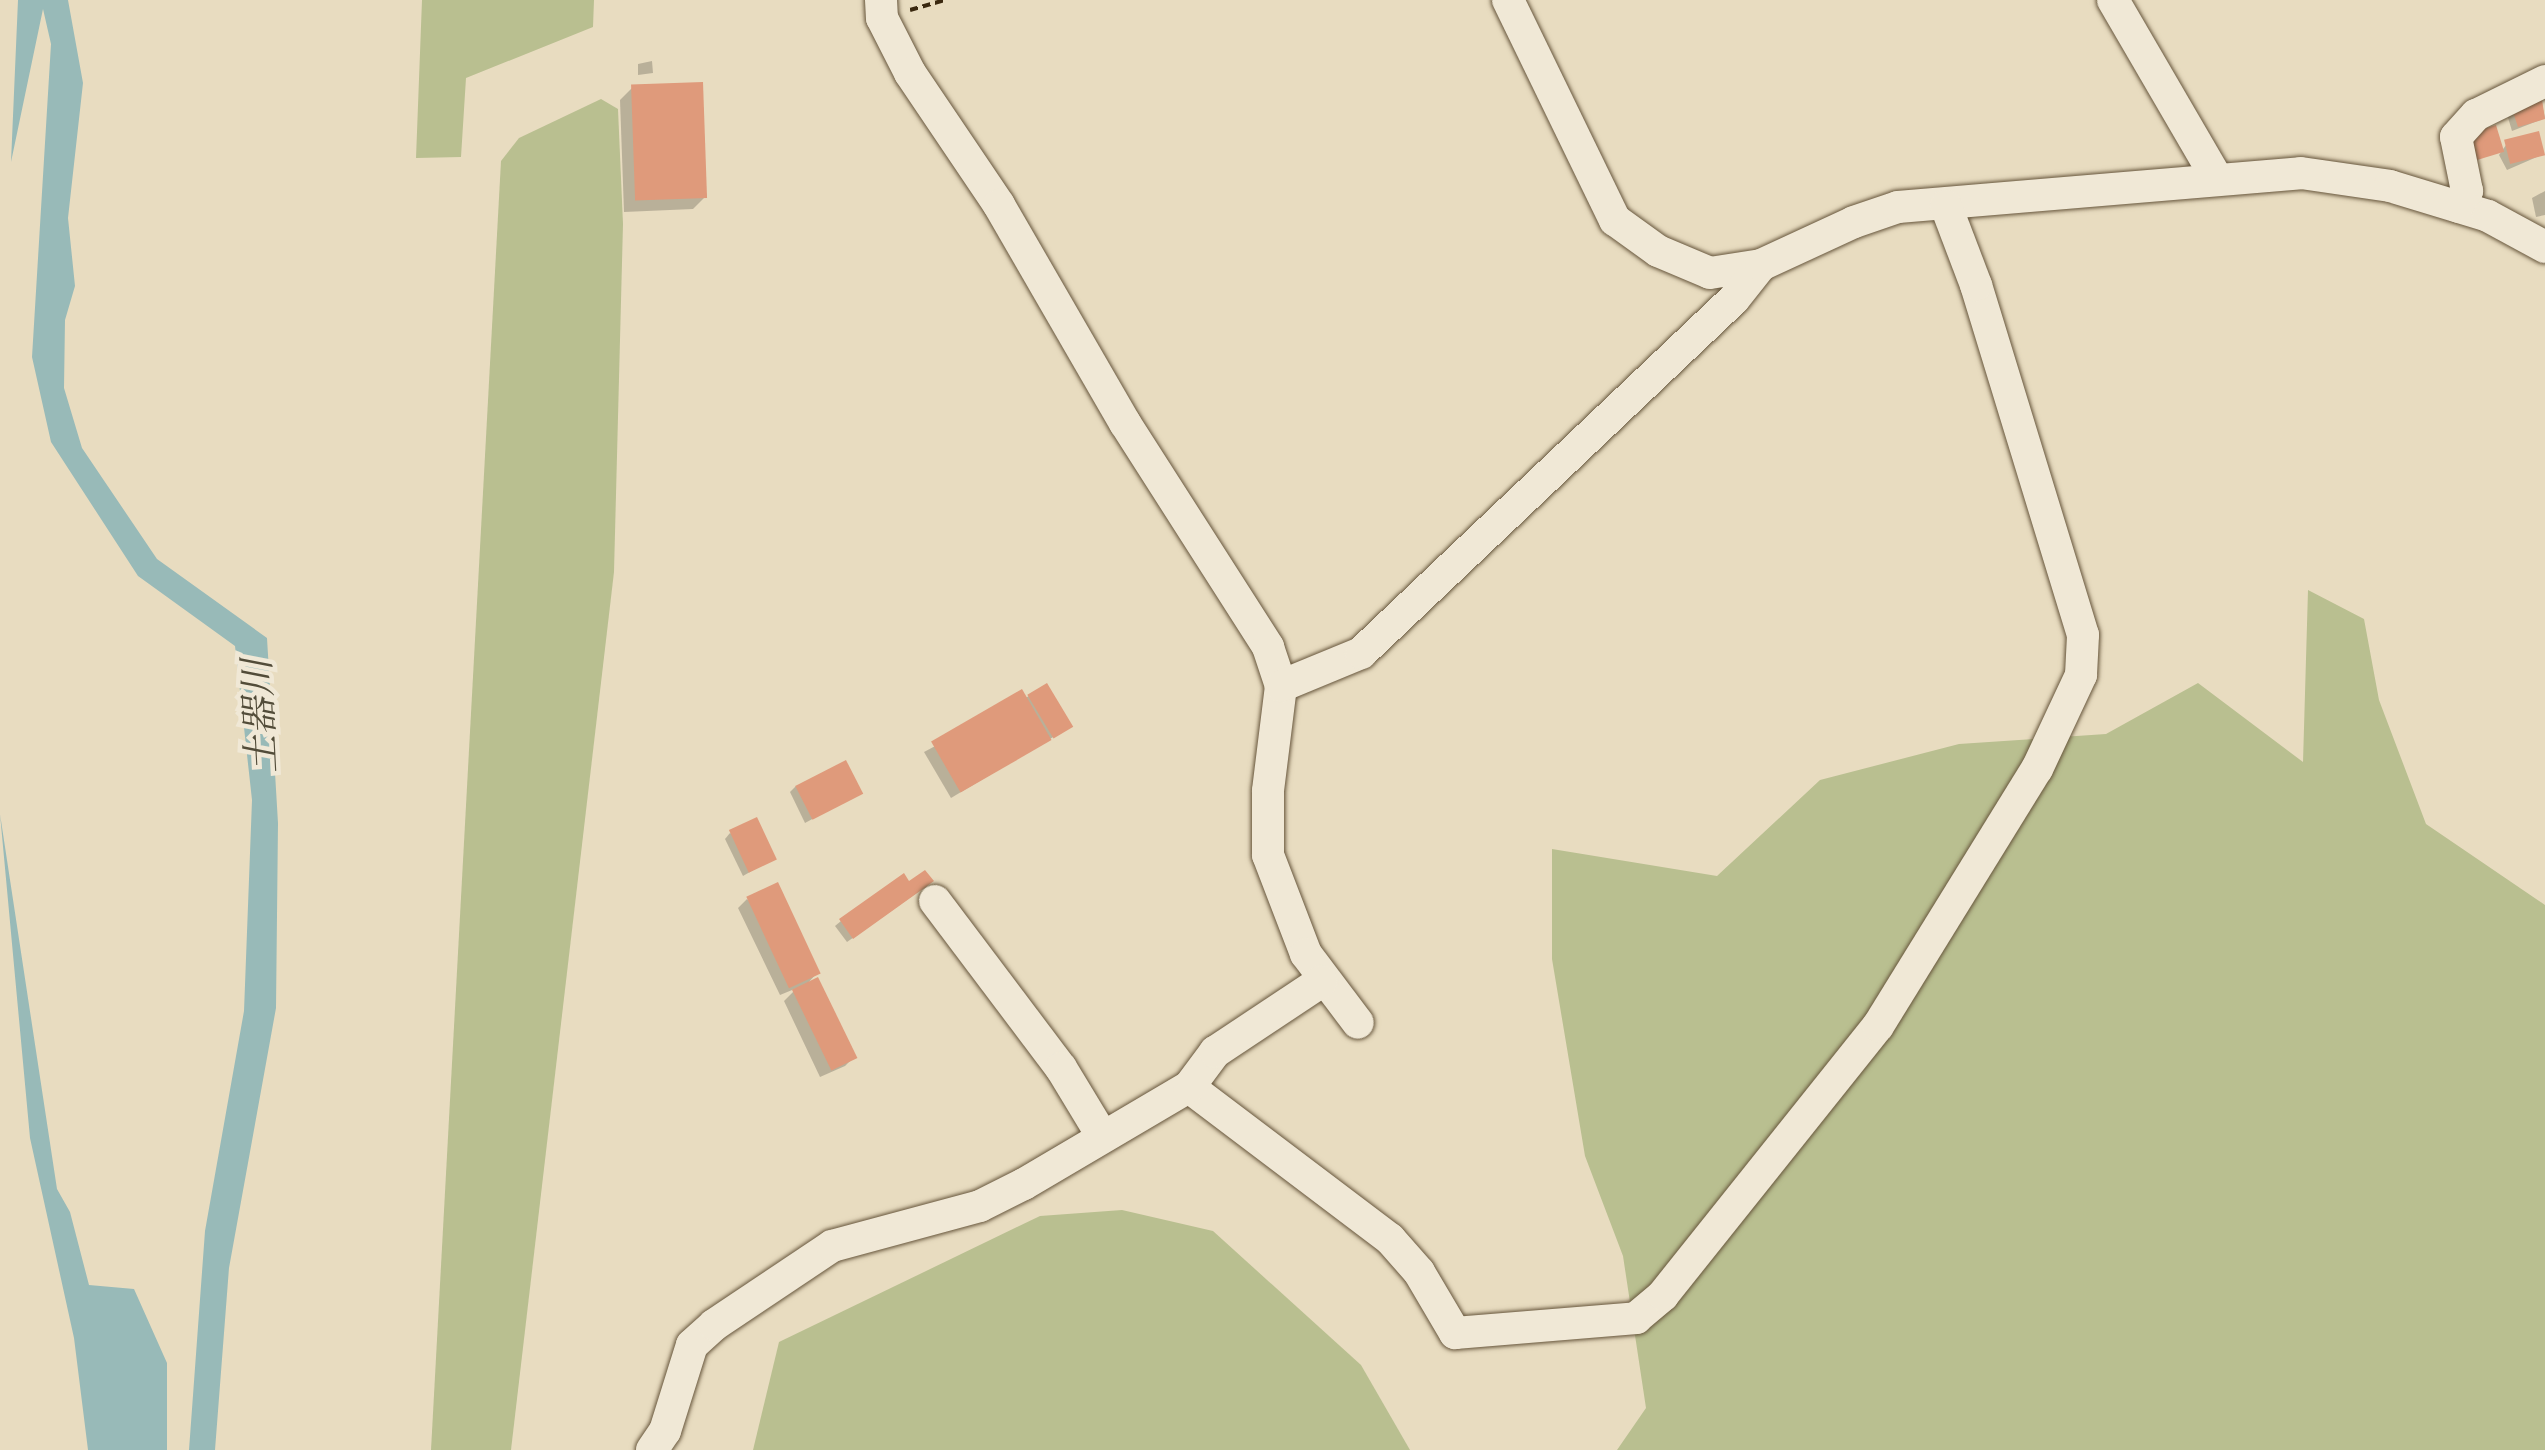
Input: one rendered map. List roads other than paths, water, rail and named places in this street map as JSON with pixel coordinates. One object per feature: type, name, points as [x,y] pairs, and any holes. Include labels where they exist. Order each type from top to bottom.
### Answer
[{"type":"street","points":[[1508,0],[1615,220],[1658,252],[1710,273],[1761,265],[1898,207],[1946,206],[2216,176],[2300,173],[2390,186],[2459,207],[2545,248]]},
{"type":"street","points":[[2113,0],[2216,176]]},
{"type":"street","points":[[882,9],[1268,647],[1281,686],[1268,791],[1268,855],[1322,981],[1358,1023]]},
{"type":"street","points":[[2459,207],[2467,191],[2456,136],[2476,116],[2545,80]]},
{"type":"street","points":[[1190,1087],[1390,1239],[1419,1272],[1455,1332],[1636,1318],[1663,1295],[1878,1026],[2037,769],[2081,675],[2083,636],[1976,285],[1946,206]]},
{"type":"street","points":[[1281,686],[1362,653],[1708,325],[1761,265]]},
{"type":"street","points":[[935,901],[1060,1068],[1101,1134]]},
{"type":"street","points":[[652,1450],[665,1431],[692,1345],[714,1325],[832,1246],[980,1206],[1190,1087],[1215,1052],[1322,981]]},
{"type":"water","name":"土器川","points":[[18,0],[68,0],[83,83],[68,218],[75,286],[65,320],[64,388],[82,448],[157,559],[267,638],[278,823],[276,1008],[229,1268],[215,1450],[189,1450],[205,1231],[244,1011],[252,800],[235,646],[138,576],[51,442],[32,357],[51,44],[43,9],[11,162]]},
{"type":"water","points":[[0,814],[57,1189],[70,1212],[89,1285],[134,1289],[167,1363],[167,1450],[88,1450],[74,1338],[30,1138]]}]
